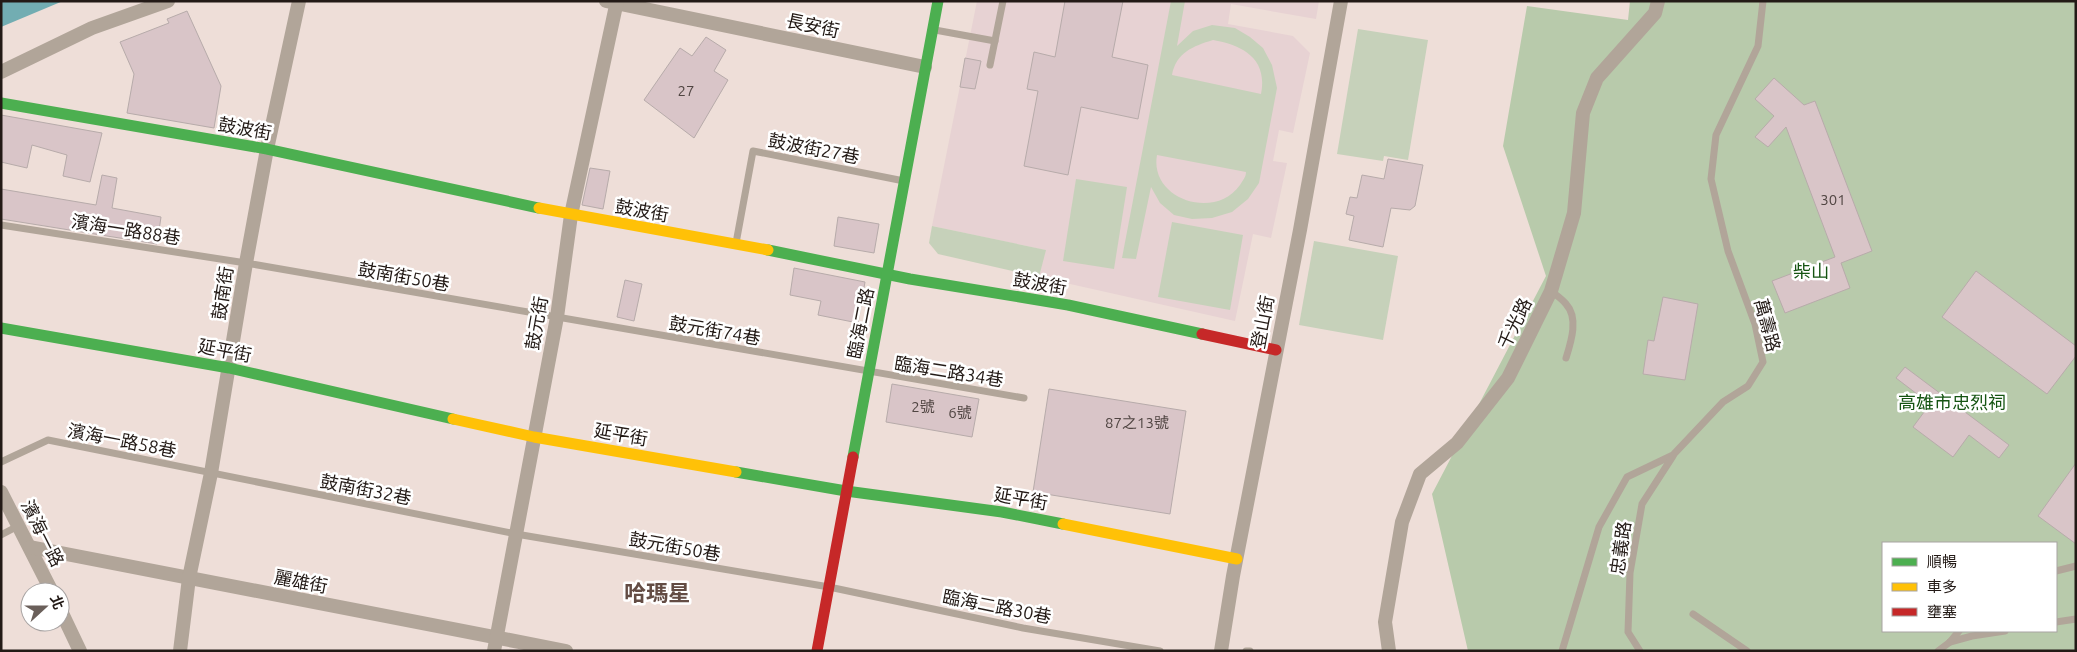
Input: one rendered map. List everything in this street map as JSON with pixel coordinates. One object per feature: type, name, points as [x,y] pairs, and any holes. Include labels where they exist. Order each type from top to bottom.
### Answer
[{"type":"street","points":[[1,72],[92,28],[168,1]]},
{"type":"street","name":"鼓南街","points":[[180,651],[189,578],[211,473],[267,149],[299,1]]},
{"type":"street","name":"臨海二路","points":[[817,651],[938,1]]},
{"type":"street","name":"登山街","points":[[1221,651],[1341,1]]},
{"type":"street","name":"千光路","points":[[1389,651],[1385,622],[1402,522],[1420,474],[1457,443],[1508,378],[1550,291],[1574,213],[1583,113],[1597,78],[1655,13],[1658,1]]},
{"type":"street","name":"長安街","points":[[613,2],[925,67]]},
{"type":"street","name":"鼓元街","points":[[495,645],[557,317],[571,215],[613,2]]},
{"type":"street","name":"鼓波街","points":[[1,103],[267,149],[571,215],[1068,306],[1276,350]]},
{"type":"street","name":"延平街","points":[[1,328],[229,368],[534,437],[846,491],[1002,512],[1237,559]]},
{"type":"street","name":"濱海一路","points":[[1,492],[47,582]]},
{"type":"street","name":"麗雄街","points":[[30,547],[189,578],[495,645],[566,651]]},
{"type":"street","points":[[70,630],[80,651]]},
{"type":"lane","points":[[990,64],[1003,1]]},
{"type":"lane","name":"萬壽路","points":[[1562,651],[1600,527],[1627,477],[1673,455],[1723,402],[1748,386],[1764,362],[1755,324],[1728,251],[1711,179],[1716,136],[1758,46],[1763,1]]},
{"type":"lane","points":[[932,30],[995,41]]},
{"type":"lane","name":"鼓波街27巷","points":[[736,244],[753,151],[904,181]]},
{"type":"lane","name":"濱海一路88巷","points":[[1,225],[246,264]]},
{"type":"lane","name":"鼓南街50巷","points":[[246,264],[557,317]]},
{"type":"lane","points":[[1550,291],[1568,305],[1573,318],[1572,333],[1566,358]]},
{"type":"lane","name":"鼓元街74巷","points":[[557,317],[868,372]]},
{"type":"lane","name":"臨海二路34巷","points":[[868,372],[1024,398]]},
{"type":"lane","name":"濱海一路58巷","points":[[1,462],[48,440],[211,473]]},
{"type":"lane","name":"忠義路","points":[[1640,651],[1628,632],[1630,573],[1637,529],[1642,504],[1673,455]]},
{"type":"lane","name":"鼓南街32巷","points":[[211,473],[516,534]]},
{"type":"lane","points":[[1,535],[18,526]]},
{"type":"lane","name":"鼓元街50巷","points":[[516,534],[829,587]]},
{"type":"lane","points":[[2057,571],[2076,566]]},
{"type":"lane","name":"臨海二路30巷","points":[[829,587],[1024,628],[1160,651]]},
{"type":"lane","points":[[1693,614],[1747,651]]},
{"type":"lane","points":[[2057,622],[2076,619]]},
{"type":"lane","points":[[1938,651],[1950,642],[1958,632]]},
{"type":"lane","points":[[1950,642],[1998,632]]},
{"type":"shaded area","points":[[977,1],[1319,1],[1316,19],[1231,4],[1228,24],[1293,36],[1310,53],[1293,133],[1279,130],[1273,161],[1287,163],[1271,238],[1253,234],[1235,321],[1039,277],[1045,250],[932,226]]},
{"type":"green space","points":[[1171,1],[1185,1],[1177,46],[1193,31],[1212,25],[1235,28],[1263,48],[1272,65],[1277,88],[1259,183],[1248,199],[1232,212],[1212,218],[1192,219],[1174,215],[1160,203],[1151,187],[1136,259],[1122,258]],"holes":[[[1213,40],[1234,46],[1251,56],[1261,72],[1261,94],[1172,75],[1177,61],[1186,51]],[[1157,155],[1246,172],[1246,174],[1240,185],[1229,196],[1215,202],[1201,203],[1186,200],[1173,193],[1163,183],[1157,170]]]},
{"type":"green space","name":"柴山","points":[[1630,1],[2076,1],[2076,651],[1468,651],[1432,494],[1546,276],[1503,146],[1527,6],[1628,20]]},
{"type":"green space","points":[[1358,29],[1428,40],[1408,160],[1384,156],[1383,161],[1337,154]]},
{"type":"green space","points":[[1076,179],[1127,187],[1114,269],[1063,261]]},
{"type":"green space","points":[[1172,222],[1243,235],[1230,310],[1158,297]]},
{"type":"green space","points":[[932,226],[1046,250],[1039,277],[938,254],[929,243]]},
{"type":"green space","points":[[1314,241],[1398,256],[1383,340],[1299,325]]},
{"type":"water","points":[[1,1],[63,1],[1,27]]},
{"type":"building","points":[[1065,1],[1123,1],[1112,57],[1148,65],[1138,119],[1081,107],[1068,175],[1024,166],[1038,91],[1027,89],[1034,52],[1055,57]]},
{"type":"building","points":[[187,11],[221,86],[214,128],[127,113],[134,74],[120,42],[169,23],[167,19]]},
{"type":"building","points":[[706,37],[726,50],[714,71],[728,80],[694,138],[644,100],[680,48],[692,56]]},
{"type":"building","points":[[965,58],[981,61],[975,89],[960,87]]},
{"type":"building","points":[[1774,78],[1804,105],[1815,101],[1872,251],[1841,263],[1850,288],[1785,313],[1772,281],[1835,257],[1786,127],[1768,147],[1755,137],[1774,116],[1755,99]]},
{"type":"building","points":[[1,115],[102,133],[90,182],[63,176],[67,155],[32,145],[27,168],[1,162]]},
{"type":"building","points":[[1388,159],[1423,165],[1415,206],[1410,210],[1391,208],[1383,247],[1349,240],[1354,216],[1346,214],[1350,197],[1357,198],[1362,175],[1384,179]]},
{"type":"building","points":[[590,168],[610,171],[603,209],[582,205]]},
{"type":"building","points":[[102,175],[117,178],[112,208],[161,217],[157,244],[1,219],[1,189],[96,205]]},
{"type":"building","points":[[838,217],[879,224],[874,253],[834,246]]},
{"type":"building","points":[[794,268],[865,282],[858,323],[818,315],[821,301],[790,295]]},
{"type":"building","points":[[1976,271],[2076,346],[2076,356],[2047,394],[1942,317]]},
{"type":"building","points":[[625,280],[642,284],[634,321],[617,317]]},
{"type":"building","points":[[1663,297],[1698,304],[1685,380],[1643,374],[1648,340],[1654,341]]},
{"type":"building","points":[[1905,367],[2009,445],[1999,458],[1969,435],[1953,457],[1913,427],[1930,404],[1896,378]]},
{"type":"building","points":[[892,384],[979,399],[972,437],[886,422]]},
{"type":"building","points":[[1049,389],[1186,411],[1170,514],[1033,492]]},
{"type":"building","points":[[2076,463],[2076,544],[2038,516]]},
{"type":"traffic: fast","points":[[853,457],[938,1]]},
{"type":"traffic: fast","points":[[1,103],[267,149],[539,208]]},
{"type":"traffic: fast","points":[[768,250],[910,279],[1068,305],[1202,334]]},
{"type":"traffic: fast","points":[[1,328],[229,368],[453,419]]},
{"type":"traffic: fast","points":[[736,472],[846,491],[1002,512],[1063,524]]},
{"type":"traffic: slow","points":[[539,208],[768,250]]},
{"type":"traffic: slow","points":[[453,419],[534,437],[736,472]]},
{"type":"traffic: slow","points":[[1063,524],[1237,559]]},
{"type":"traffic: jam","points":[[1202,334],[1276,350]]},
{"type":"traffic: jam","points":[[817,651],[853,457]]},
{"type":"district","name":"哈瑪星","points":[[657,592]]},
{"type":"park label","name":"高雄市忠烈祠","points":[[1952,402]]}]
